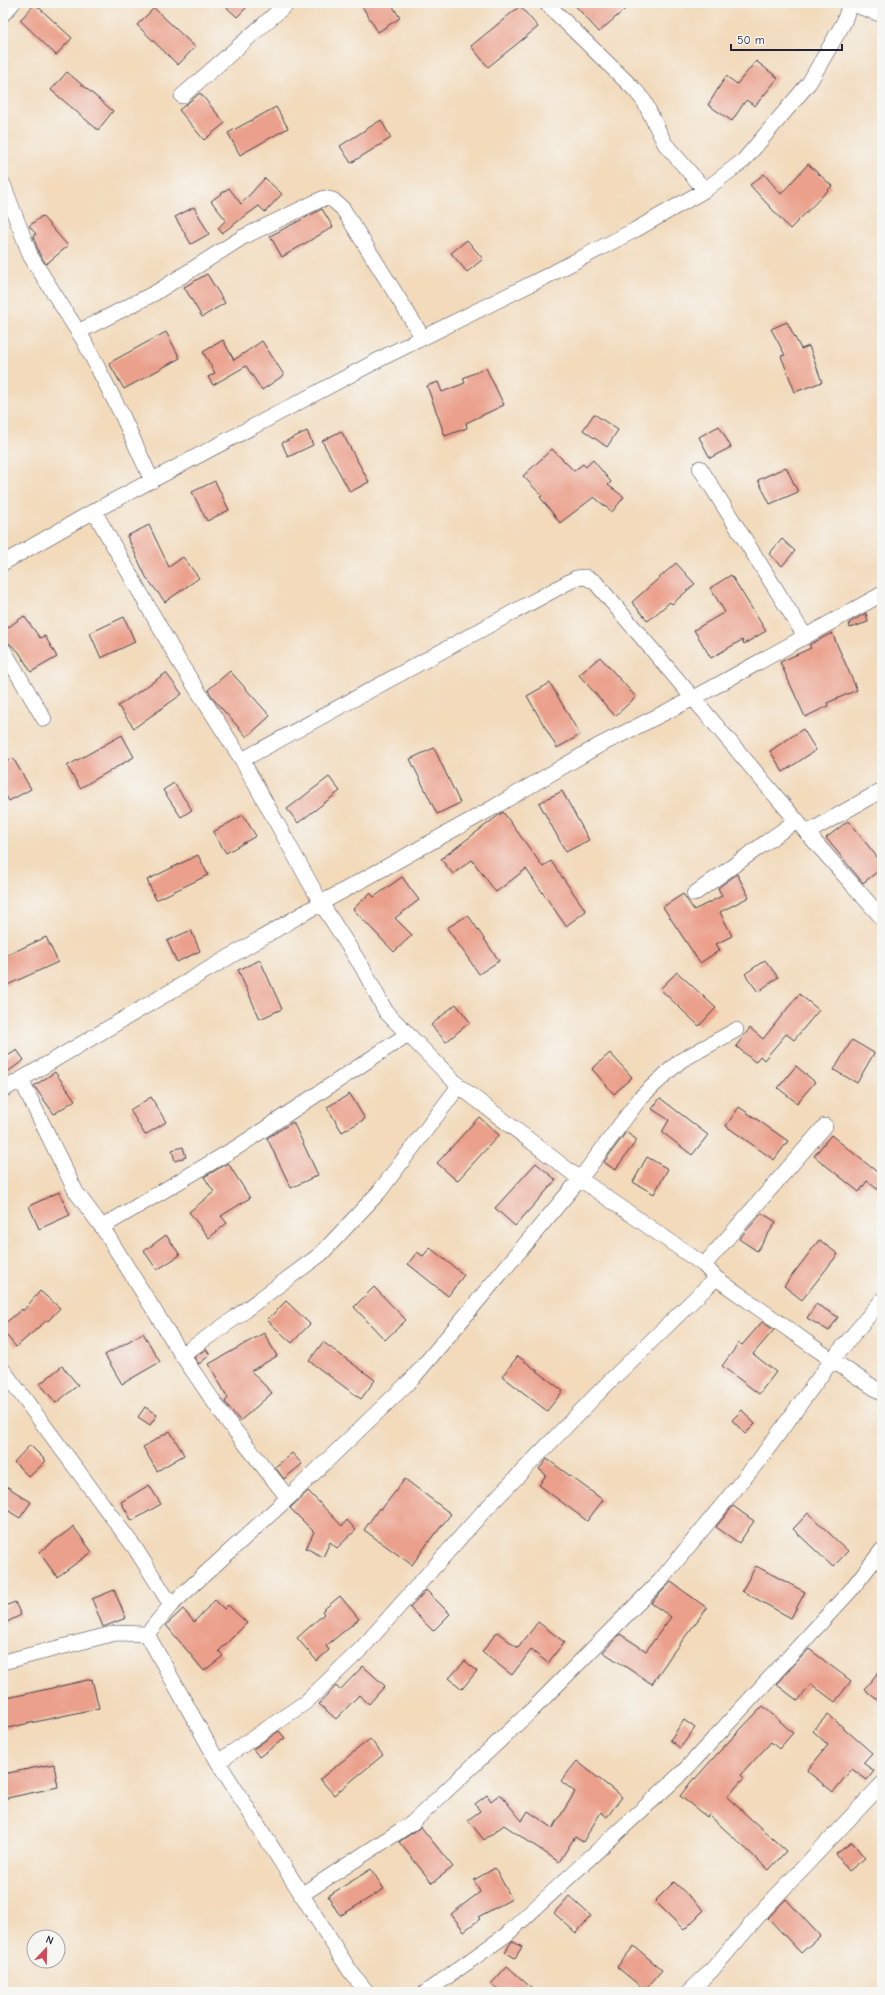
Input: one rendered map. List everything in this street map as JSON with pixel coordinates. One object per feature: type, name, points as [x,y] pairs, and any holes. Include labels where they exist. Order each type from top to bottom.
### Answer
[{"type":"street","points":[[3,14],[13,3]]},
{"type":"street","points":[[188,91],[288,3]]},
{"type":"street","points":[[546,3],[635,90],[644,101],[665,144],[705,190]]},
{"type":"street","points":[[3,562],[94,511],[386,356],[559,270],[705,190],[744,160],[809,83],[844,22],[850,3],[882,14]]},
{"type":"street","points":[[210,74],[182,96],[236,49]]},
{"type":"street","points":[[3,184],[32,256],[78,332],[122,415],[152,481]]},
{"type":"street","points":[[78,332],[155,293],[243,237],[324,198],[333,200],[343,209],[424,338]]},
{"type":"street","points":[[700,468],[805,636]]},
{"type":"street","points":[[94,511],[180,663],[242,760],[321,903],[362,967],[386,1012],[459,1086],[580,1179],[704,1265],[716,1278],[832,1360],[882,1393]]},
{"type":"street","points":[[242,760],[579,577],[585,577],[595,582],[807,833],[882,918]]},
{"type":"street","points":[[3,1090],[321,903],[490,810],[598,746],[694,698],[882,594]]},
{"type":"street","points":[[3,649],[44,719]]},
{"type":"street","points":[[807,833],[882,790]]},
{"type":"street","points":[[694,894],[797,820]]},
{"type":"street","points":[[147,1634],[171,1605],[288,1498],[413,1378],[580,1179],[641,1097],[680,1060],[736,1030]]},
{"type":"street","points":[[102,1227],[239,1146],[408,1034]]},
{"type":"street","points":[[21,1080],[76,1192],[102,1227],[182,1355],[224,1418],[288,1498]]},
{"type":"street","points":[[237,1316],[321,1254],[379,1192],[459,1086]]},
{"type":"street","points":[[704,1265],[825,1126]]},
{"type":"street","points":[[182,1355],[292,1278]]},
{"type":"street","points":[[218,1762],[312,1697],[362,1648],[488,1506],[606,1385],[716,1278]]},
{"type":"street","points":[[301,1895],[412,1823],[538,1704],[660,1581],[760,1459],[832,1360],[882,1300]]},
{"type":"street","points":[[3,1370],[135,1548],[171,1605]]},
{"type":"street","points":[[426,1992],[506,1935],[684,1771],[850,1591],[882,1550]]},
{"type":"street","points":[[3,1662],[116,1633],[147,1634]]},
{"type":"street","points":[[147,1634],[218,1762],[350,1971],[367,1992]]},
{"type":"street","points":[[689,1992],[711,1971],[766,1907],[882,1784]]},
{"type":"building","points":[[222,3],[251,3],[237,17]]},
{"type":"building","points":[[360,3],[391,3],[400,18],[378,32]]},
{"type":"building","points":[[573,3],[632,3],[599,32]]},
{"type":"building","points":[[35,4],[72,38],[56,55],[20,20]]},
{"type":"building","points":[[520,6],[538,27],[488,67],[471,46]]},
{"type":"building","points":[[154,8],[195,47],[178,65],[137,25]]},
{"type":"building","points":[[756,61],[778,78],[755,106],[746,100],[732,121],[708,105],[726,76],[737,84]]},
{"type":"building","points":[[67,72],[113,111],[98,130],[51,90]]},
{"type":"building","points":[[200,93],[225,123],[204,140],[179,110]]},
{"type":"building","points":[[276,107],[288,128],[240,155],[228,133]]},
{"type":"building","points":[[381,120],[391,138],[351,163],[340,146]]},
{"type":"building","points":[[808,164],[832,186],[790,229],[750,185],[764,174],[781,194]]},
{"type":"building","points":[[265,178],[282,194],[265,212],[259,206],[222,233],[218,228],[226,220],[211,201],[229,188],[241,204]]},
{"type":"building","points":[[194,207],[209,234],[191,244],[175,217]]},
{"type":"building","points":[[322,209],[333,227],[282,257],[270,236]]},
{"type":"building","points":[[42,216],[68,246],[46,264],[39,253],[33,236],[36,234],[29,226]]},
{"type":"building","points":[[467,240],[483,259],[467,272],[451,253]]},
{"type":"building","points":[[207,274],[225,303],[202,317],[184,287]]},
{"type":"building","points":[[787,322],[801,349],[809,346],[822,382],[795,392],[781,356],[785,355],[771,329]]},
{"type":"building","points":[[166,332],[180,358],[124,389],[109,363]]},
{"type":"building","points":[[223,340],[234,360],[262,341],[284,375],[262,390],[246,366],[213,385],[208,377],[215,373],[203,352]]},
{"type":"building","points":[[486,368],[504,405],[466,423],[467,428],[445,436],[427,386],[438,382],[442,392],[465,383],[463,378]]},
{"type":"building","points":[[594,414],[618,430],[607,447],[583,430]]},
{"type":"building","points":[[719,426],[731,447],[710,458],[699,437]]},
{"type":"building","points":[[307,431],[313,445],[288,457],[282,443]]},
{"type":"building","points":[[341,431],[369,482],[350,492],[322,441]]},
{"type":"building","points":[[552,449],[574,471],[583,464],[586,467],[593,460],[611,482],[608,485],[624,497],[612,512],[594,497],[560,523],[540,497],[542,496],[523,476]]},
{"type":"building","points":[[786,467],[798,492],[770,504],[758,480]]},
{"type":"building","points":[[215,481],[229,510],[207,521],[192,492]]},
{"type":"building","points":[[149,525],[169,567],[183,557],[199,578],[165,602],[146,577],[127,536]]},
{"type":"building","points":[[782,539],[795,551],[782,566],[769,554]]},
{"type":"building","points":[[676,563],[695,584],[672,604],[670,602],[648,621],[632,602]]},
{"type":"building","points":[[731,575],[766,631],[744,644],[742,640],[711,658],[694,630],[725,612],[710,588]]},
{"type":"building","points":[[866,613],[868,622],[850,628],[849,623]]},
{"type":"building","points":[[24,616],[40,638],[45,636],[57,657],[31,672],[19,652],[3,638],[3,631]]},
{"type":"building","points":[[124,617],[135,642],[101,658],[90,633]]},
{"type":"building","points":[[832,633],[857,690],[827,703],[828,706],[805,717],[780,662],[811,648],[809,645]]},
{"type":"building","points":[[600,657],[636,697],[615,716],[579,675]]},
{"type":"building","points":[[230,671],[270,716],[247,737],[215,701],[208,690]]},
{"type":"building","points":[[166,673],[182,694],[134,728],[118,706]]},
{"type":"building","points":[[550,683],[580,735],[557,748],[527,696]]},
{"type":"building","points":[[803,729],[816,750],[783,772],[770,751]]},
{"type":"building","points":[[122,735],[134,757],[80,788],[67,766]]},
{"type":"building","points":[[434,748],[460,803],[437,814],[410,759]]},
{"type":"building","points":[[13,758],[31,789],[9,801],[3,790],[3,764]]},
{"type":"building","points":[[329,777],[340,791],[298,823],[287,809]]},
{"type":"building","points":[[174,783],[192,810],[181,817],[163,790]]},
{"type":"building","points":[[562,791],[589,840],[566,852],[539,803]]},
{"type":"building","points":[[503,812],[543,867],[551,861],[586,911],[566,926],[526,869],[496,892],[472,860],[453,874],[441,859]]},
{"type":"building","points":[[243,815],[256,836],[226,853],[213,832]]},
{"type":"building","points":[[848,821],[882,863],[882,868],[863,883],[826,838]]},
{"type":"building","points":[[198,855],[208,875],[156,900],[147,880]]},
{"type":"building","points":[[737,874],[749,897],[720,912],[732,936],[716,944],[720,950],[700,963],[663,907],[683,894],[694,910],[722,896],[718,888]]},
{"type":"building","points":[[402,877],[419,900],[395,918],[412,935],[394,952],[353,909],[370,893],[374,897]]},
{"type":"building","points":[[468,915],[499,961],[479,974],[447,928]]},
{"type":"building","points":[[191,930],[200,951],[177,962],[167,941]]},
{"type":"building","points":[[46,937],[58,962],[3,987],[3,957]]},
{"type":"building","points":[[260,960],[282,1009],[260,1019],[238,970]]},
{"type":"building","points":[[765,960],[778,977],[758,992],[745,974]]},
{"type":"building","points":[[677,972],[716,1008],[699,1026],[660,989]]},
{"type":"building","points":[[799,994],[819,1010],[794,1040],[786,1034],[764,1060],[760,1056],[755,1062],[736,1046],[750,1028],[763,1039]]},
{"type":"building","points":[[456,1004],[470,1022],[446,1042],[431,1025]]},
{"type":"building","points":[[852,1040],[874,1053],[857,1083],[834,1070]]},
{"type":"building","points":[[17,1050],[24,1060],[3,1075],[3,1059]]},
{"type":"building","points":[[610,1053],[632,1077],[614,1094],[592,1069]]},
{"type":"building","points":[[796,1066],[815,1082],[797,1103],[778,1088]]},
{"type":"building","points":[[55,1072],[75,1100],[54,1114],[34,1086]]},
{"type":"building","points":[[350,1094],[365,1119],[342,1132],[327,1107]]},
{"type":"building","points":[[151,1097],[166,1122],[145,1135],[130,1110]]},
{"type":"building","points":[[660,1098],[708,1135],[692,1155],[662,1132],[669,1120],[652,1109]]},
{"type":"building","points":[[739,1107],[788,1141],[774,1160],[726,1126]]},
{"type":"building","points":[[479,1117],[499,1135],[457,1181],[437,1163]]},
{"type":"building","points":[[293,1122],[318,1175],[291,1188],[267,1138]]},
{"type":"building","points":[[626,1132],[637,1140],[615,1170],[604,1162]]},
{"type":"building","points":[[831,1135],[882,1176],[882,1193],[867,1181],[859,1192],[814,1156]]},
{"type":"building","points":[[183,1147],[186,1157],[175,1161],[172,1150]]},
{"type":"building","points":[[647,1157],[668,1169],[654,1194],[633,1182]]},
{"type":"building","points":[[228,1163],[250,1198],[221,1216],[227,1223],[209,1238],[189,1212],[214,1192],[204,1177]]},
{"type":"building","points":[[536,1163],[556,1180],[515,1226],[495,1208]]},
{"type":"building","points":[[59,1192],[70,1215],[39,1229],[29,1206]]},
{"type":"building","points":[[762,1213],[776,1222],[757,1251],[739,1239]]},
{"type":"building","points":[[166,1235],[180,1255],[157,1270],[144,1251]]},
{"type":"building","points":[[819,1240],[838,1254],[802,1300],[784,1286]]},
{"type":"building","points":[[430,1248],[464,1275],[448,1296],[408,1264],[417,1252],[423,1256]]},
{"type":"building","points":[[374,1287],[406,1320],[385,1340],[354,1307]]},
{"type":"building","points":[[40,1291],[60,1308],[48,1321],[47,1320],[16,1347],[3,1331],[3,1325],[22,1309],[23,1311]]},
{"type":"building","points":[[286,1301],[310,1324],[292,1343],[267,1320]]},
{"type":"building","points":[[816,1304],[838,1317],[829,1331],[807,1318]]},
{"type":"building","points":[[762,1322],[774,1330],[753,1354],[776,1372],[759,1394],[722,1366],[739,1343],[742,1345]]},
{"type":"building","points":[[143,1333],[160,1362],[122,1384],[105,1355]]},
{"type":"building","points":[[264,1333],[277,1356],[251,1371],[272,1393],[240,1421],[225,1402],[228,1398],[209,1364]]},
{"type":"building","points":[[323,1342],[375,1380],[361,1399],[309,1361]]},
{"type":"building","points":[[206,1349],[210,1355],[199,1364],[194,1357]]},
{"type":"building","points":[[518,1356],[563,1391],[547,1411],[502,1376]]},
{"type":"building","points":[[62,1366],[78,1385],[56,1403],[40,1384]]},
{"type":"building","points":[[145,1407],[157,1415],[150,1425],[138,1417]]},
{"type":"building","points":[[742,1410],[755,1424],[745,1434],[732,1420]]},
{"type":"building","points":[[170,1431],[184,1455],[157,1471],[143,1447]]},
{"type":"building","points":[[30,1445],[46,1461],[29,1477],[14,1462]]},
{"type":"building","points":[[292,1453],[302,1464],[284,1479],[275,1467]]},
{"type":"building","points":[[547,1459],[603,1500],[587,1521],[539,1485],[546,1475],[539,1469]]},
{"type":"building","points":[[405,1479],[451,1514],[412,1565],[364,1530],[379,1508],[381,1510]]},
{"type":"building","points":[[3,1484],[31,1502],[20,1518],[10,1512],[3,1501]]},
{"type":"building","points":[[149,1485],[161,1504],[132,1521],[121,1502]]},
{"type":"building","points":[[308,1491],[342,1526],[347,1520],[356,1530],[337,1548],[330,1542],[323,1557],[306,1548],[314,1532],[290,1508]]},
{"type":"building","points":[[733,1506],[754,1521],[739,1543],[716,1527]]},
{"type":"building","points":[[808,1513],[848,1551],[833,1567],[793,1529]]},
{"type":"building","points":[[73,1526],[92,1552],[57,1577],[39,1552]]},
{"type":"building","points":[[756,1566],[805,1592],[791,1618],[742,1591]]},
{"type":"building","points":[[671,1582],[707,1608],[672,1654],[652,1684],[603,1652],[620,1634],[646,1651],[671,1617],[651,1603]]},
{"type":"building","points":[[114,1590],[126,1618],[103,1627],[92,1599]]},
{"type":"building","points":[[426,1590],[450,1614],[433,1631],[410,1608]]},
{"type":"building","points":[[340,1596],[359,1619],[326,1646],[329,1650],[317,1661],[297,1638],[324,1614],[322,1611]]},
{"type":"building","points":[[215,1600],[224,1609],[228,1605],[247,1623],[219,1651],[223,1656],[204,1671],[166,1625],[183,1609],[194,1622]]},
{"type":"building","points":[[15,1602],[21,1615],[3,1624],[3,1607]]},
{"type":"building","points":[[538,1622],[564,1642],[548,1663],[531,1650],[512,1675],[482,1652],[497,1632],[518,1648]]},
{"type":"building","points":[[809,1649],[851,1681],[835,1702],[811,1684],[798,1701],[776,1684]]},
{"type":"building","points":[[465,1661],[477,1671],[462,1689],[449,1678]]},
{"type":"building","points":[[363,1666],[385,1686],[369,1704],[359,1695],[336,1719],[319,1704],[336,1686],[340,1690]]},
{"type":"building","points":[[882,1668],[882,1704],[864,1689]]},
{"type":"building","points":[[92,1679],[99,1708],[3,1729],[3,1699]]},
{"type":"building","points":[[763,1706],[793,1733],[779,1749],[771,1742],[741,1775],[744,1778],[727,1797],[786,1851],[769,1870],[709,1815],[707,1817],[680,1796],[694,1778],[695,1779]]},
{"type":"building","points":[[828,1714],[872,1753],[863,1763],[874,1771],[867,1780],[852,1769],[833,1792],[807,1771],[828,1745],[813,1731]]},
{"type":"building","points":[[684,1720],[695,1728],[680,1748],[670,1740]]},
{"type":"building","points":[[279,1731],[285,1738],[259,1757],[253,1749]]},
{"type":"building","points":[[370,1739],[383,1755],[334,1795],[320,1779]]},
{"type":"building","points":[[577,1761],[622,1797],[607,1817],[601,1812],[583,1842],[575,1837],[559,1862],[504,1825],[484,1840],[468,1820],[480,1811],[475,1804],[487,1795],[491,1801],[500,1794],[522,1821],[528,1811],[553,1828],[575,1792],[561,1781]]},
{"type":"building","points":[[54,1764],[58,1787],[3,1799],[3,1774]]},
{"type":"building","points":[[421,1827],[453,1867],[432,1883],[399,1842]]},
{"type":"building","points":[[852,1842],[865,1858],[849,1871],[836,1854]]},
{"type":"building","points":[[495,1868],[512,1899],[478,1917],[480,1919],[464,1931],[451,1914],[480,1892],[474,1880]]},
{"type":"building","points":[[371,1869],[384,1889],[340,1916],[328,1896]]},
{"type":"building","points":[[674,1882],[704,1910],[684,1930],[655,1901]]},
{"type":"building","points":[[569,1896],[591,1916],[576,1933],[554,1913]]},
{"type":"building","points":[[786,1899],[820,1936],[801,1953],[768,1918]]},
{"type":"building","points":[[512,1941],[522,1947],[515,1958],[505,1952]]},
{"type":"building","points":[[634,1946],[662,1970],[645,1990],[617,1967]]},
{"type":"building","points":[[507,1966],[536,1992],[500,1992],[491,1984]]}]
